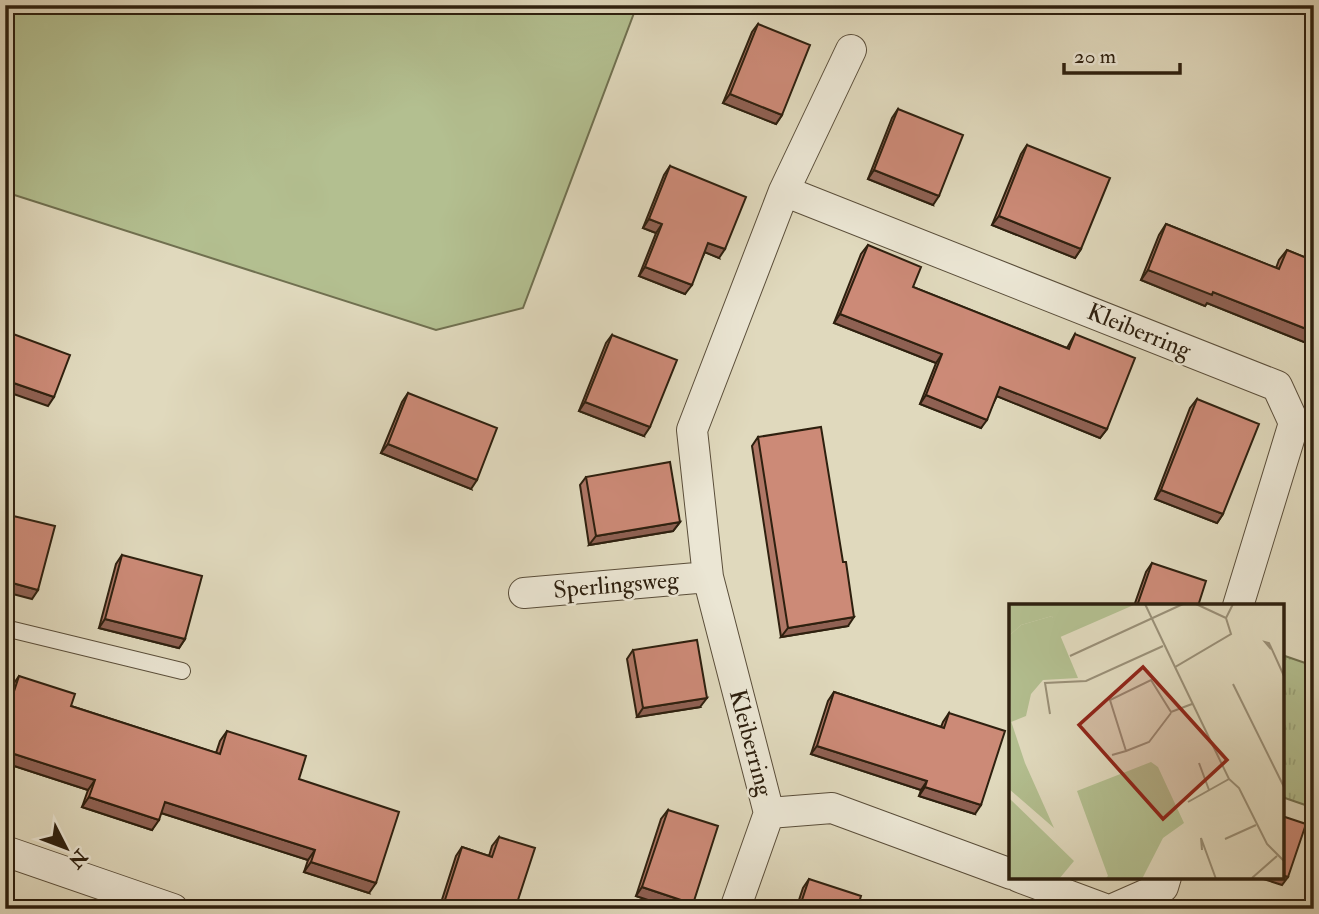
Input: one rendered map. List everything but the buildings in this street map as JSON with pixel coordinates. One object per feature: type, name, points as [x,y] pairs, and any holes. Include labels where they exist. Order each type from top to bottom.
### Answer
[{"type":"street","name":"Kleiberring","points":[[735,909],[769,813],[708,578],[692,429],[784,191],[851,50]]},
{"type":"street","name":"Kleiberring","points":[[784,191],[1277,386],[1294,423],[1239,604]]},
{"type":"street","name":"Sperlingsweg","points":[[524,593],[708,578]]},
{"type":"street","name":"Kleiberring","points":[[769,813],[832,808],[1009,873]]},
{"type":"street","points":[[5,851],[173,909]]},
{"type":"street","points":[[1024,879],[1105,909]]},
{"type":"street","points":[[1113,909],[1163,887],[1166,879]]},
{"type":"lane","points":[[5,628],[182,671]]},
{"type":"green space","points":[[5,5],[637,5],[523,308],[436,330],[5,192]]},
{"type":"green space","points":[[1284,656],[1314,666],[1314,808],[1284,798]]}]
